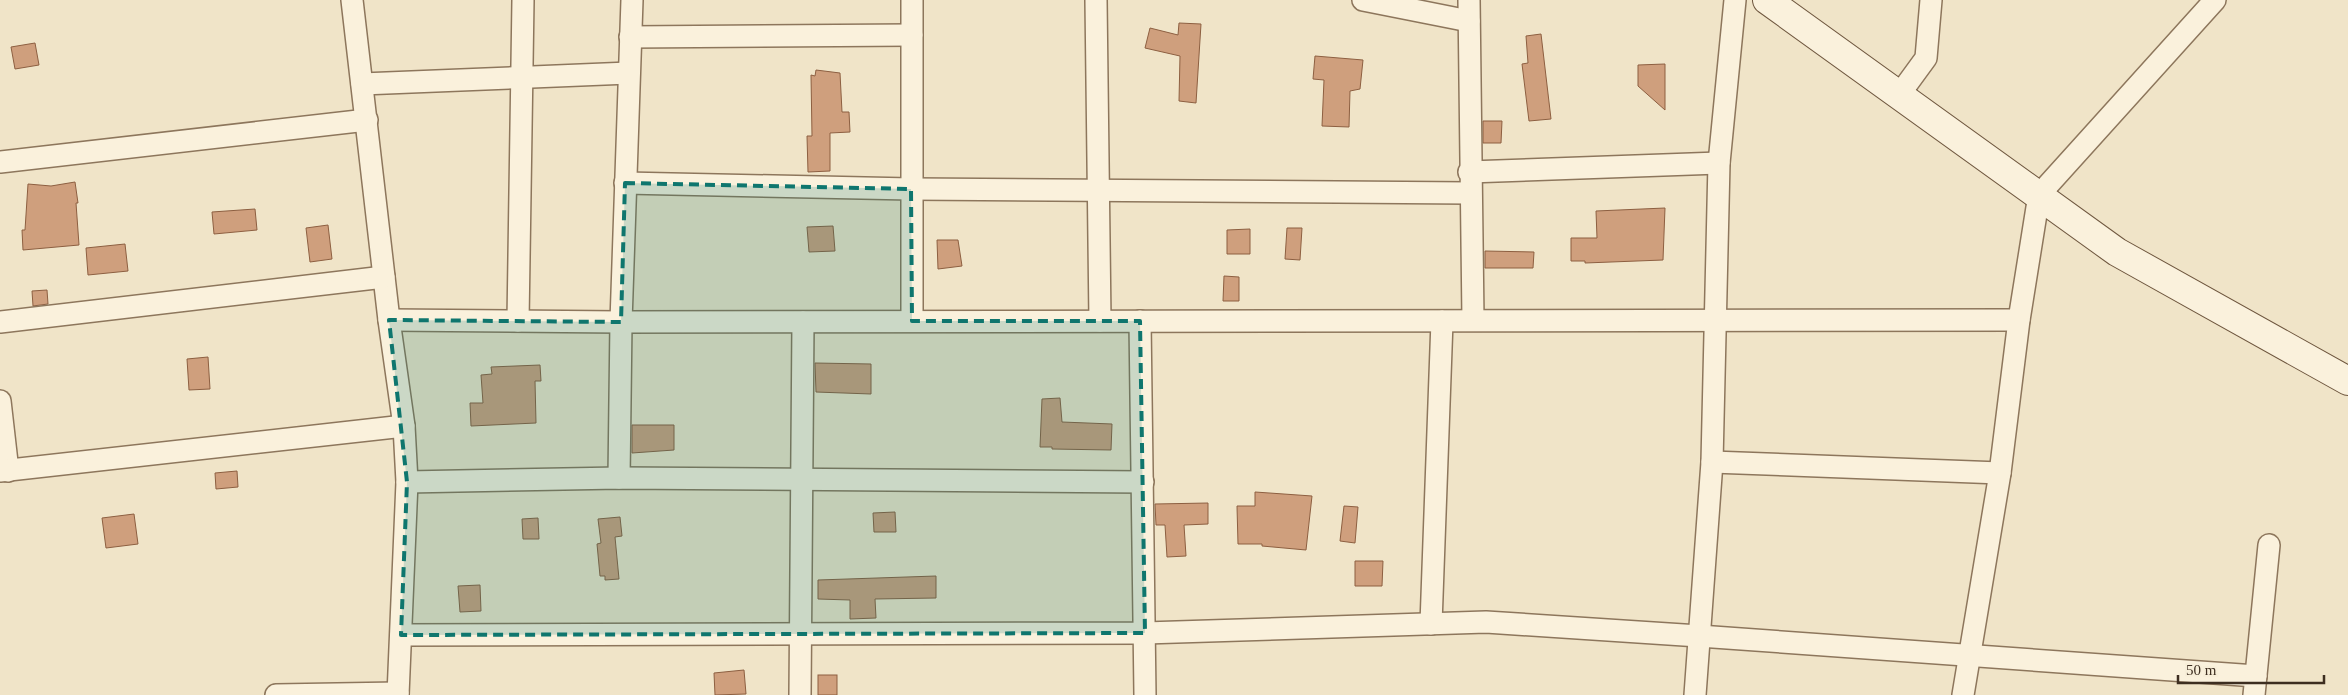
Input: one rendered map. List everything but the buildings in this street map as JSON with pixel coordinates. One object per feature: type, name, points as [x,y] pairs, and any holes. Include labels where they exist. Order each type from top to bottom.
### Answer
[{"type":"street","points":[[276,695],[398,694],[407,482],[404,426],[389,320],[352,0]]},
{"type":"street","points":[[518,321],[523,0]]},
{"type":"street","points":[[619,478],[620,322],[632,0]]},
{"type":"street","points":[[912,0],[912,321]]},
{"type":"street","points":[[1096,0],[1100,321]]},
{"type":"street","points":[[1363,0],[1469,10],[1469,172],[1473,320]]},
{"type":"street","points":[[1695,695],[1712,462],[1719,163],[1735,0]]},
{"type":"street","points":[[1768,0],[2117,252],[2348,381]]},
{"type":"street","points":[[1899,94],[1926,58],[1931,0]]},
{"type":"street","points":[[1963,695],[2000,473],[2019,320],[2039,195],[2216,0]]},
{"type":"street","points":[[630,37],[912,35]]},
{"type":"street","points":[[362,84],[629,73]]},
{"type":"street","points":[[0,162],[367,120]]},
{"type":"street","points":[[1469,172],[1719,163]]},
{"type":"street","points":[[625,183],[911,189],[1470,193]]},
{"type":"street","points":[[0,322],[384,277]]},
{"type":"street","points":[[389,320],[803,322],[2019,320]]},
{"type":"street","points":[[1140,321],[1145,695]]},
{"type":"street","points":[[1431,624],[1442,321]]},
{"type":"street","points":[[800,695],[803,322]]},
{"type":"street","points":[[0,401],[4,471],[404,426]]},
{"type":"street","points":[[1712,462],[2000,473]]},
{"type":"street","points":[[407,482],[619,478],[1143,482]]},
{"type":"street","points":[[401,635],[1145,633],[1486,622],[1970,656],[2255,686],[2269,545]]},
{"type":"highlighted area","points":[[625,183],[911,189],[912,321],[1140,321],[1145,633],[401,635],[407,482],[389,320],[621,322]]}]
